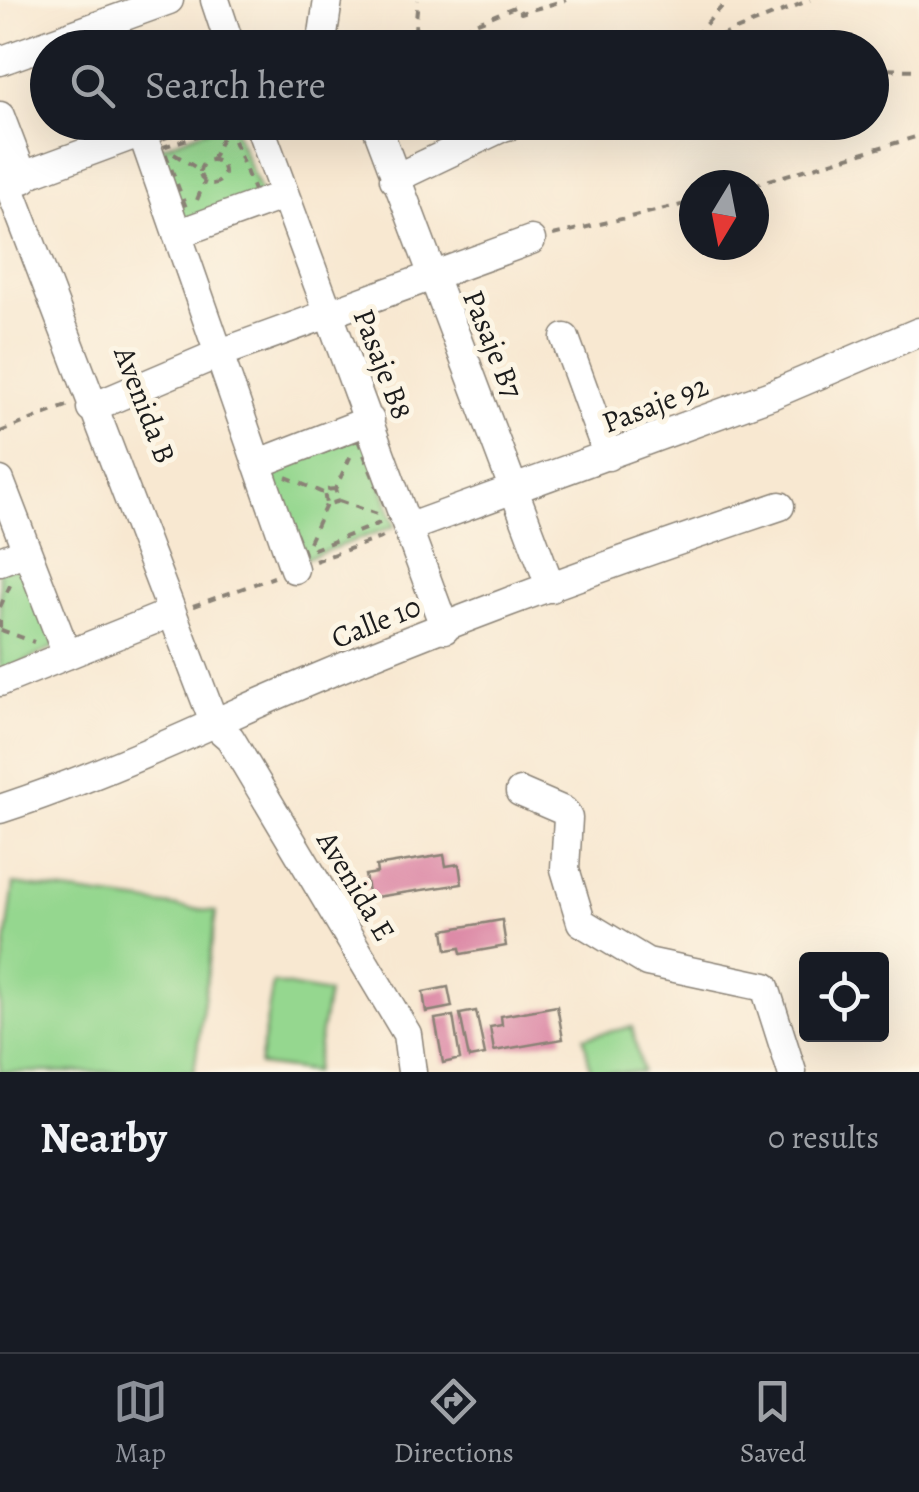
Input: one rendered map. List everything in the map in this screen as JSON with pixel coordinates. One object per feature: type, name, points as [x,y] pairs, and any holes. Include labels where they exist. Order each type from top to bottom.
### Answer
[{"type":"street","points":[[86,30],[170,0]]},
{"type":"street","points":[[215,0],[225,30]]},
{"type":"street","points":[[324,30],[328,0]]},
{"type":"street","points":[[0,61],[30,50]]},
{"type":"street","name":"Avenida B","points":[[0,116],[8,176],[95,402],[188,608],[225,726]]},
{"type":"street","points":[[8,176],[137,140]]},
{"type":"street","points":[[159,140],[177,234],[218,354],[299,561]]},
{"type":"street","name":"Pasaje B8","points":[[264,140],[330,312],[364,430],[445,629]]},
{"type":"street","name":"Pasaje B7","points":[[381,140],[551,588]]},
{"type":"street","points":[[394,179],[482,140]]},
{"type":"street","points":[[177,234],[284,196]]},
{"type":"street","points":[[95,402],[531,240]]},
{"type":"street","name":"Pasaje 92","points":[[400,523],[516,491],[919,332]]},
{"type":"street","points":[[565,338],[608,456]]},
{"type":"street","points":[[264,468],[364,430]]},
{"type":"street","points":[[0,481],[14,562],[57,651]]},
{"type":"street","name":"Calle 10","points":[[0,809],[225,726],[445,629],[780,506]]},
{"type":"street","points":[[0,682],[57,651],[188,608]]},
{"type":"street","name":"Avenida E","points":[[225,726],[406,1034],[412,1072]]},
{"type":"street","points":[[520,792],[564,811],[568,818],[564,868],[581,922],[647,962],[765,987],[792,1072]]},
{"type":"path","points":[[416,30],[418,0]]},
{"type":"path","points":[[459,30],[517,6],[520,14],[566,0]]},
{"type":"path","points":[[703,30],[728,0]]},
{"type":"path","points":[[734,30],[810,0]]},
{"type":"path","points":[[889,69],[919,70]]},
{"type":"path","points":[[769,180],[919,136]]},
{"type":"path","points":[[160,140],[190,218],[257,198],[234,140]]},
{"type":"path","points":[[165,140],[200,170],[205,181],[218,182],[222,167],[212,160]]},
{"type":"path","points":[[200,170],[212,160],[221,140]]},
{"type":"path","points":[[531,240],[679,205]]},
{"type":"path","points":[[0,432],[95,402]]},
{"type":"path","points":[[264,468],[364,430]]},
{"type":"path","points":[[339,501],[335,489],[364,430]]},
{"type":"path","points":[[364,430],[400,523]]},
{"type":"path","points":[[264,468],[323,493],[335,489]]},
{"type":"path","points":[[264,468],[299,561]]},
{"type":"path","points":[[299,561],[326,505],[323,493]]},
{"type":"path","points":[[326,505],[339,501],[400,523]]},
{"type":"path","points":[[299,561],[400,523]]},
{"type":"path","points":[[0,607],[14,562]]},
{"type":"path","points":[[0,620],[1,631],[57,651]]},
{"type":"green space","points":[[179,140],[239,140],[263,199],[184,221],[159,148]]},
{"type":"green space","points":[[365,434],[395,526],[304,559],[267,464]]},
{"type":"green space","points":[[0,568],[25,568],[56,646],[0,674]]},
{"type":"green space","points":[[14,884],[216,912],[194,1072],[0,1072],[0,988]]},
{"type":"green space","points":[[273,983],[328,993],[314,1072],[259,1065]]},
{"type":"green space","points":[[632,1027],[642,1072],[591,1072],[584,1037]]},
{"type":"building","points":[[444,855],[446,866],[459,864],[462,884],[369,898],[365,875],[377,873],[376,866]]},
{"type":"building","points":[[502,920],[506,946],[461,954],[460,948],[447,950],[444,930]]},
{"type":"building","points":[[448,987],[452,1007],[426,1012],[423,992]]},
{"type":"building","points":[[557,1006],[563,1039],[494,1051],[490,1027],[502,1025],[501,1016]]},
{"type":"building","points":[[476,1011],[485,1055],[469,1058],[460,1014]]},
{"type":"building","points":[[453,1016],[460,1059],[443,1063],[435,1019]]}]
